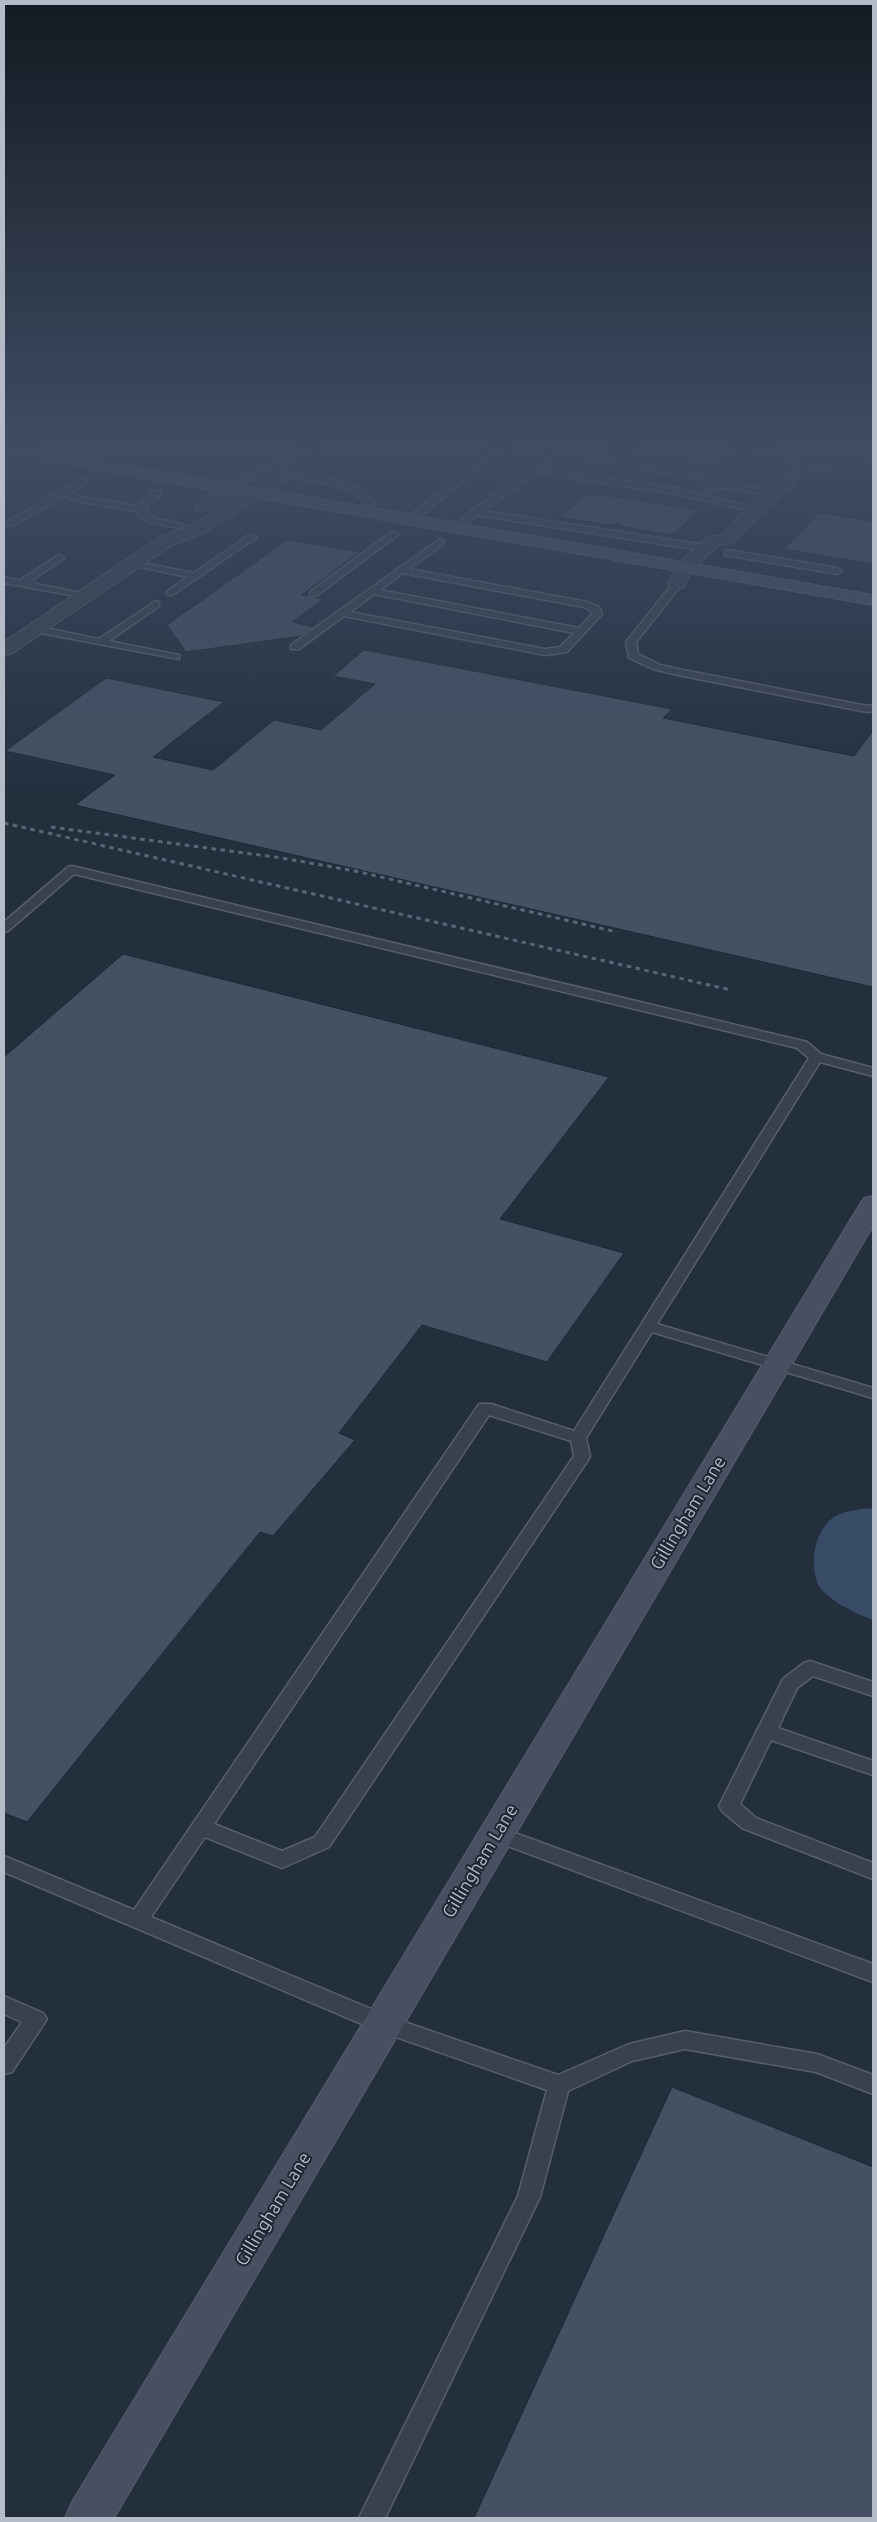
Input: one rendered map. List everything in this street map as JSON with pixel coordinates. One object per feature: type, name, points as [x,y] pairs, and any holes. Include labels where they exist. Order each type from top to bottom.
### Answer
[{"type":"street","points":[[4,650],[135,562]]},
{"type":"street","points":[[654,562],[873,600]]},
{"type":"street","points":[[677,584],[685,567],[691,562]]},
{"type":"street","points":[[677,584],[709,571],[716,562]]},
{"type":"street","points":[[658,581],[696,588]]},
{"type":"street","name":"Gillingham Lane","points":[[88,2518],[873,1204]]},
{"type":"lane","points":[[33,586],[26,580],[53,562]]},
{"type":"lane","points":[[171,593],[216,562]]},
{"type":"lane","points":[[313,594],[357,562]]},
{"type":"lane","points":[[295,647],[413,562]]},
{"type":"lane","points":[[799,562],[837,570]]},
{"type":"lane","points":[[132,564],[195,576]]},
{"type":"lane","points":[[341,613],[545,652],[563,650],[597,614],[596,609],[588,605],[401,570]]},
{"type":"lane","points":[[4,580],[84,596]]},
{"type":"lane","points":[[677,584],[631,642],[633,656],[657,666],[683,673],[867,709],[873,708]]},
{"type":"lane","points":[[372,592],[581,631]]},
{"type":"lane","points":[[101,642],[156,604]]},
{"type":"lane","points":[[35,629],[175,657]]},
{"type":"lane","points":[[4,928],[72,870],[802,1045],[816,1057],[873,1072]]},
{"type":"lane","points":[[201,1827],[282,1860],[322,1842],[582,1456],[578,1438],[816,1057]]},
{"type":"lane","points":[[648,1326],[873,1393]]},
{"type":"lane","points":[[138,1920],[485,1408],[578,1438]]},
{"type":"lane","points":[[873,1689],[810,1668],[790,1684],[729,1806],[749,1823],[873,1871]]},
{"type":"lane","points":[[766,1731],[873,1768]]},
{"type":"lane","points":[[496,1834],[873,1973]]},
{"type":"lane","points":[[4,1864],[383,2024],[559,2085],[629,2054],[685,2040],[818,2063],[873,2085]]},
{"type":"lane","points":[[4,2006],[36,2019],[4,2065]]},
{"type":"lane","points":[[372,2518],[529,2197],[559,2085]]},
{"type":"water","points":[[873,1508],[873,1620],[850,1610],[826,1594],[817,1582],[814,1555],[819,1536],[829,1521],[845,1512]]},
{"type":"building","points":[[256,562],[346,562],[301,595],[323,599],[292,622],[314,627],[301,636],[186,652],[167,625]]},
{"type":"building","points":[[859,562],[873,562],[873,564]]},
{"type":"building","points":[[364,650],[672,709],[663,718],[854,756],[873,731],[873,987],[75,805],[115,775],[5,751],[106,678],[224,702],[153,757],[213,770],[274,720],[321,730],[375,684],[333,676]]},
{"type":"building","points":[[123,954],[609,1077],[500,1219],[624,1253],[547,1362],[422,1325],[339,1433],[355,1440],[273,1536],[260,1532],[27,1822],[4,1813],[4,1057]]},
{"type":"building","points":[[672,2087],[873,2167],[873,2518],[474,2518]]},
{"type":"railway","points":[[4,823],[731,990]]},
{"type":"railway","points":[[51,827],[282,858],[355,871],[617,932]]}]
